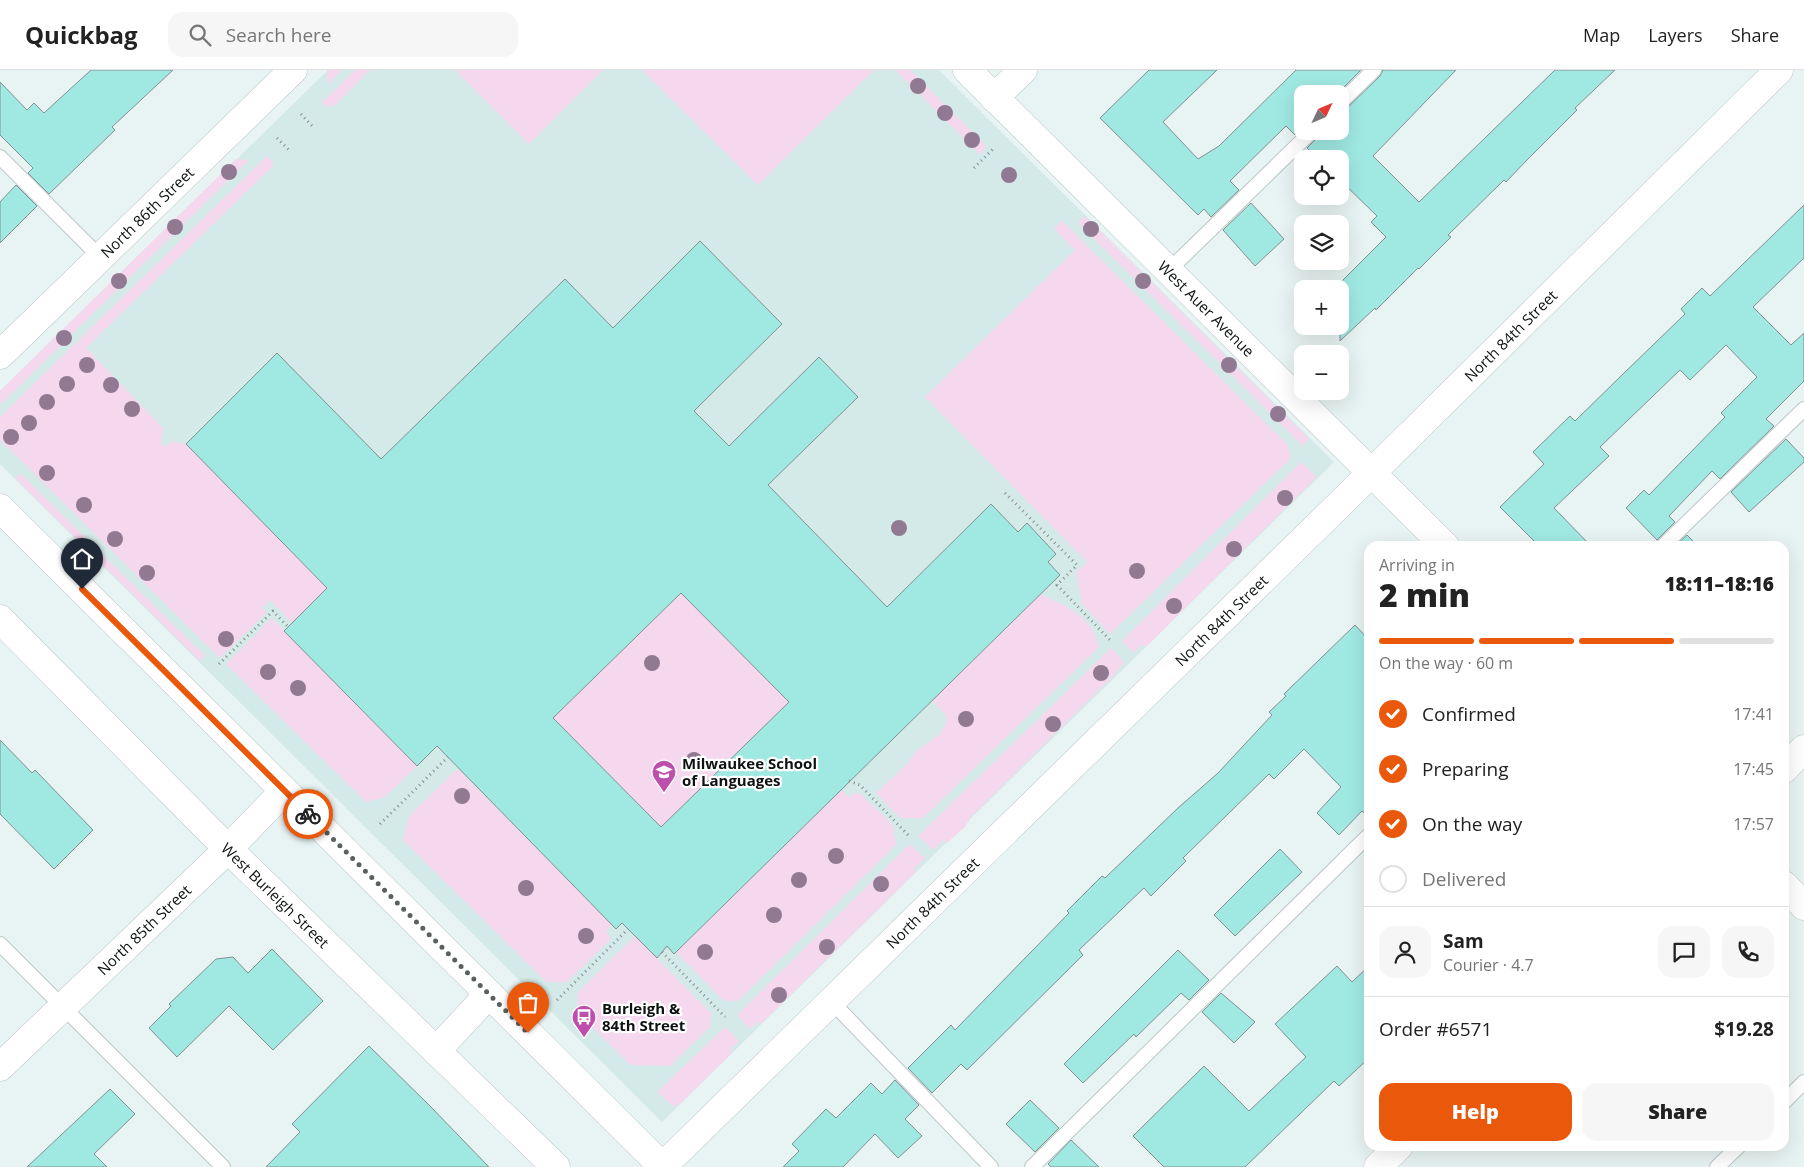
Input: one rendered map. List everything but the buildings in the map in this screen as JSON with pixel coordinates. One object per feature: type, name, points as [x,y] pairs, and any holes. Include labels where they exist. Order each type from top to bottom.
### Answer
[{"type":"street","name":"North 86th Street","points":[[0,355],[293,70]]},
{"type":"street","name":"West Auer Avenue","points":[[966,70],[1167,272],[1440,541]]},
{"type":"street","points":[[994,98],[1023,70]]},
{"type":"street","name":"North 84th Street","points":[[662,1167],[1371,473],[1779,70]]},
{"type":"street","points":[[0,508],[662,1167]]},
{"type":"street","name":"West Burleigh Street","points":[[0,619],[228,848],[556,1167]]},
{"type":"street","points":[[1789,764],[1804,749]]},
{"type":"street","name":"North 85th Street","points":[[0,1067],[228,848],[284,790]]},
{"type":"street","points":[[1789,890],[1804,906]]},
{"type":"street","points":[[436,1051],[489,994]]},
{"type":"street","points":[[1378,1167],[1394,1151]]},
{"type":"lane","points":[[1349,95],[1374,70]]},
{"type":"lane","points":[[1167,272],[1303,140]]},
{"type":"lane","points":[[0,157],[101,258]]},
{"type":"lane","points":[[1668,541],[1804,409]]},
{"type":"lane","points":[[1032,1167],[1364,840]]},
{"type":"lane","points":[[0,944],[223,1167]]},
{"type":"lane","points":[[831,1001],[991,1167]]},
{"type":"lane","points":[[1789,1097],[1804,1082]]},
{"type":"lane","points":[[1717,1167],[1733,1151]]},
{"type":"path","points":[[301,114],[313,126]]},
{"type":"path","points":[[277,138],[289,150]]},
{"type":"path","points":[[974,168],[994,148]]},
{"type":"path","points":[[1005,492],[1077,565],[1057,585],[1110,640]]},
{"type":"path","points":[[220,664],[273,611],[288,627]]},
{"type":"path","points":[[380,824],[448,758]]},
{"type":"path","points":[[849,782],[860,785],[910,837]]},
{"type":"path","points":[[557,1000],[628,930]]},
{"type":"path","points":[[662,952],[725,1017]]},
{"type":"shaded area","points":[[327,70],[342,70],[328,84]]},
{"type":"shaded area","name":"Milwaukee School of Languages","points":[[328,70],[939,70],[1334,462],[662,1122],[0,464],[0,391]]},
{"type":"shaded area","points":[[355,70],[370,70],[332,108],[330,105],[327,107],[322,102]]},
{"type":"shaded area","points":[[455,70],[603,70],[529,144]]},
{"type":"shaded area","points":[[642,70],[874,70],[758,185]]},
{"type":"shaded area","points":[[895,70],[910,70],[986,146],[981,155]]},
{"type":"shaded area","points":[[267,156],[272,161],[273,166],[86,348],[163,428],[161,444],[164,446],[175,441],[186,444],[327,588],[292,623],[270,600],[262,608],[267,612],[220,658],[0,440],[0,417]]},
{"type":"shaded area","points":[[236,159],[249,160],[0,405],[0,391]]},
{"type":"shaded area","points":[[1085,216],[1309,439],[1303,446],[1078,223]]},
{"type":"shaded area","points":[[1062,221],[1288,445],[1291,458],[1110,634],[1082,604],[1076,572],[1087,562],[925,397],[1075,250],[1054,229]]},
{"type":"shaded area","points":[[1301,462],[1317,477],[1146,647],[1142,644],[1134,653],[1122,641]]},
{"type":"shaded area","points":[[21,474],[205,656],[200,661],[15,478]]},
{"type":"shaded area","points":[[681,593],[789,702],[661,827],[534,698],[583,689]]},
{"type":"shaded area","points":[[1040,594],[1069,608],[1085,620],[1096,636],[1099,647],[923,818],[900,818],[876,793],[908,763],[915,752],[938,735],[946,723],[946,716],[932,700]]},
{"type":"shaded area","points":[[272,618],[417,766],[385,797],[366,802],[226,664]]},
{"type":"shaded area","points":[[1111,648],[1124,662],[1116,673],[971,817],[965,827],[947,843],[944,840],[933,850],[918,836]]},
{"type":"shaded area","points":[[456,770],[459,770],[612,925],[606,931],[611,939],[567,982],[546,982],[403,840],[409,816]]},
{"type":"shaded area","points":[[841,790],[849,797],[854,793],[861,794],[893,825],[896,845],[738,1001],[724,1001],[676,952]]},
{"type":"shaded area","points":[[910,844],[925,858],[914,869],[916,872],[761,1024],[758,1022],[750,1029],[737,1015]]},
{"type":"shaded area","points":[[635,936],[711,1013],[710,1027],[670,1066],[630,1065],[578,1013],[577,993]]},
{"type":"shaded area","points":[[725,1027],[739,1041],[730,1050],[732,1053],[682,1102],[674,1107],[657,1092]]},
{"type":"way so far","points":[[308,814],[528,1033]]},
{"type":"place","name":"Milwaukee School of Languages","points":[[664,793]]},
{"type":"place","name":"Burleigh & 84th Street","points":[[584,1038]]},
{"type":"route","points":[[82,589],[308,814]]}]
